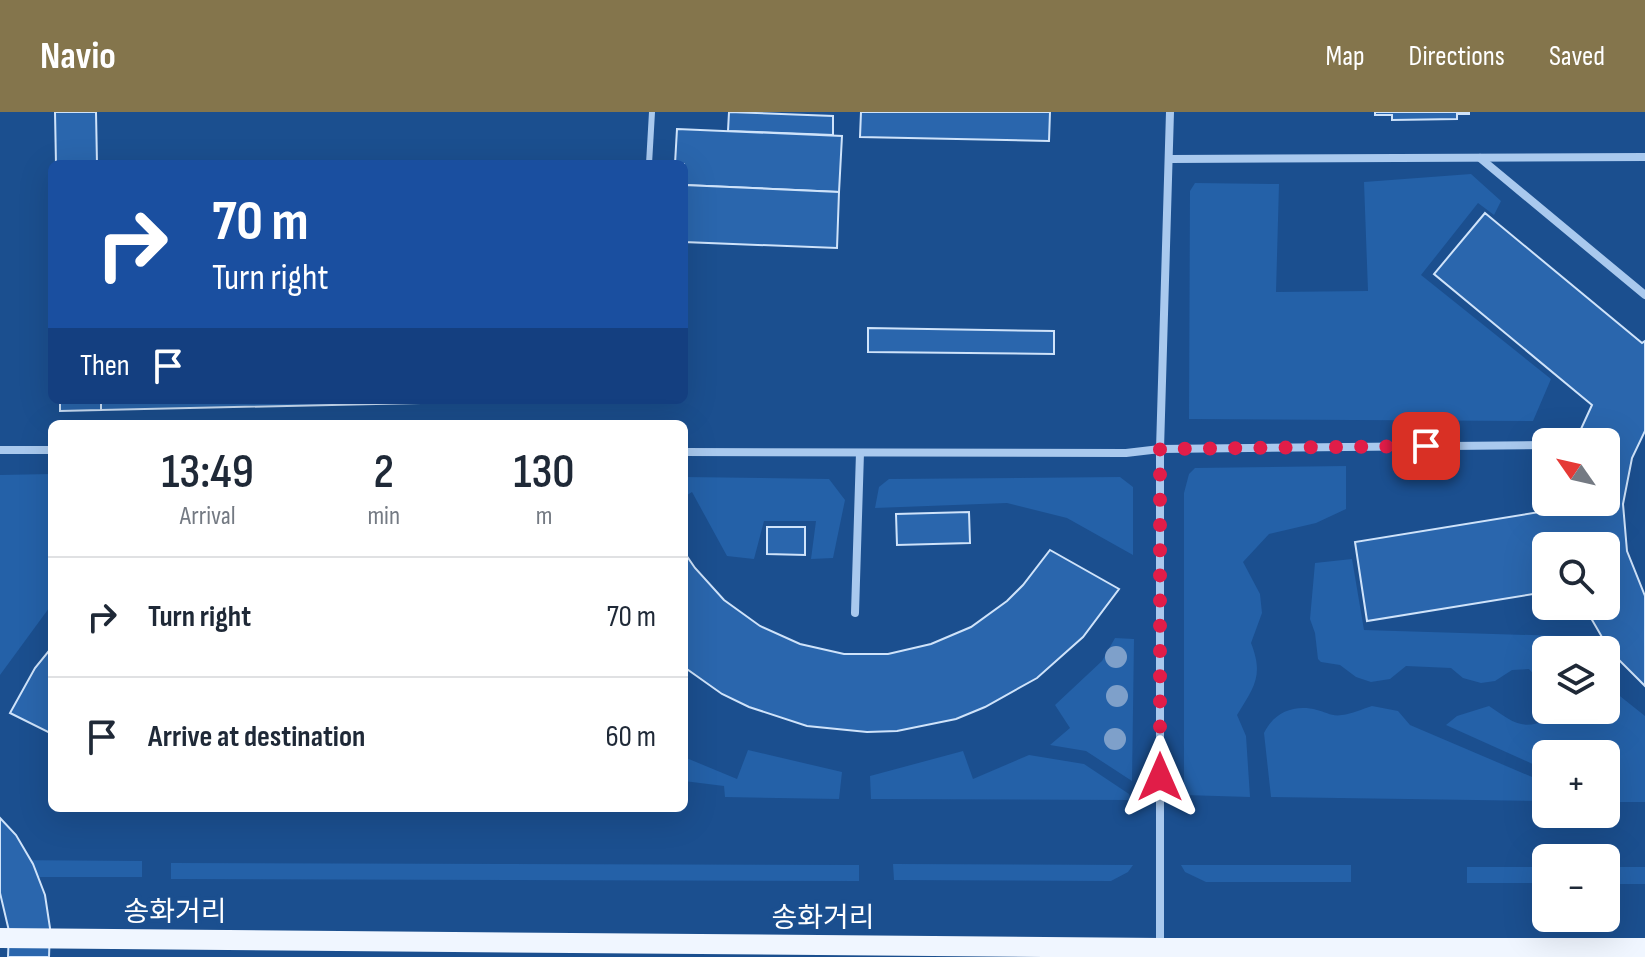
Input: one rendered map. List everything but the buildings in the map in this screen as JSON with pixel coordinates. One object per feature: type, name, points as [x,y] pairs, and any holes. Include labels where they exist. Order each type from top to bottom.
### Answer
[{"type":"main road","name":"송화거리","points":[[0,938],[1160,948],[1645,948]]},
{"type":"street","points":[[1160,948],[1160,449],[1170,112]]},
{"type":"street","points":[[1170,159],[1645,157]]},
{"type":"street","points":[[1479,158],[1645,295]]},
{"type":"street","points":[[688,452],[1126,453],[1160,449],[1532,445]]},
{"type":"street","points":[[0,450],[48,450]]},
{"type":"street","points":[[855,613],[860,453]]},
{"type":"lane","points":[[649,160],[652,112]]},
{"type":"shaded area","points":[[1471,174],[1501,201],[1494,215],[1478,203],[1421,275],[1551,379],[1533,421],[1189,419],[1190,191],[1195,183],[1279,184],[1276,292],[1368,291],[1364,182]]},
{"type":"shaded area","points":[[1346,466],[1346,509],[1316,523],[1269,534],[1243,562],[1260,594],[1262,613],[1251,643],[1257,673],[1237,715],[1246,736],[1250,797],[1184,795],[1184,493],[1189,474],[1195,468]]},
{"type":"shaded area","points":[[48,474],[48,609],[0,675],[0,475]]},
{"type":"shaded area","points":[[688,477],[829,479],[845,500],[833,558],[811,559],[816,521],[764,521],[754,559],[727,556],[692,492],[688,494]]},
{"type":"shaded area","points":[[1120,477],[1133,487],[1133,555],[1067,518],[1007,503],[875,508],[879,487],[889,479]]},
{"type":"shaded area","points":[[1352,559],[1364,630],[1562,636],[1532,636],[1532,672],[1529,669],[1512,670],[1495,681],[1481,683],[1463,678],[1451,668],[1406,666],[1390,679],[1371,682],[1356,677],[1340,665],[1318,659],[1310,619],[1315,563]]},
{"type":"shaded area","points":[[1115,638],[1134,639],[1132,781],[1086,751],[1050,745],[1070,728],[1055,705],[1102,661]]},
{"type":"shaded area","points":[[1620,696],[1645,716],[1645,802],[1620,802],[1620,740],[1532,740],[1532,764],[1446,725],[1457,716],[1489,706],[1515,722],[1528,725],[1620,724]]},
{"type":"shaded area","points":[[1372,706],[1398,711],[1410,725],[1532,777],[1532,801],[1271,797],[1264,733],[1273,720],[1286,711],[1301,708],[1332,715],[1350,714]]},
{"type":"shaded area","points":[[748,750],[842,772],[839,799],[725,797],[724,786],[688,782],[688,759],[737,779]]},
{"type":"shaded area","points":[[963,751],[973,779],[1029,755],[1084,764],[1129,794],[1131,800],[871,799],[870,776]]},
{"type":"shaded area","points":[[0,860],[142,861],[142,877],[0,877]]},
{"type":"shaded area","points":[[171,863],[859,865],[859,881],[171,879]]},
{"type":"shaded area","points":[[893,864],[1133,865],[1128,872],[1111,881],[894,880]]},
{"type":"shaded area","points":[[1181,865],[1351,865],[1351,882],[1206,882],[1185,872]]},
{"type":"shaded area","points":[[1467,867],[1532,867],[1532,883],[1467,883]]},
{"type":"shaded area","points":[[1620,867],[1645,867],[1645,884],[1620,884]]},
{"type":"route","points":[[1160,777],[1160,449],[1426,446]]}]
